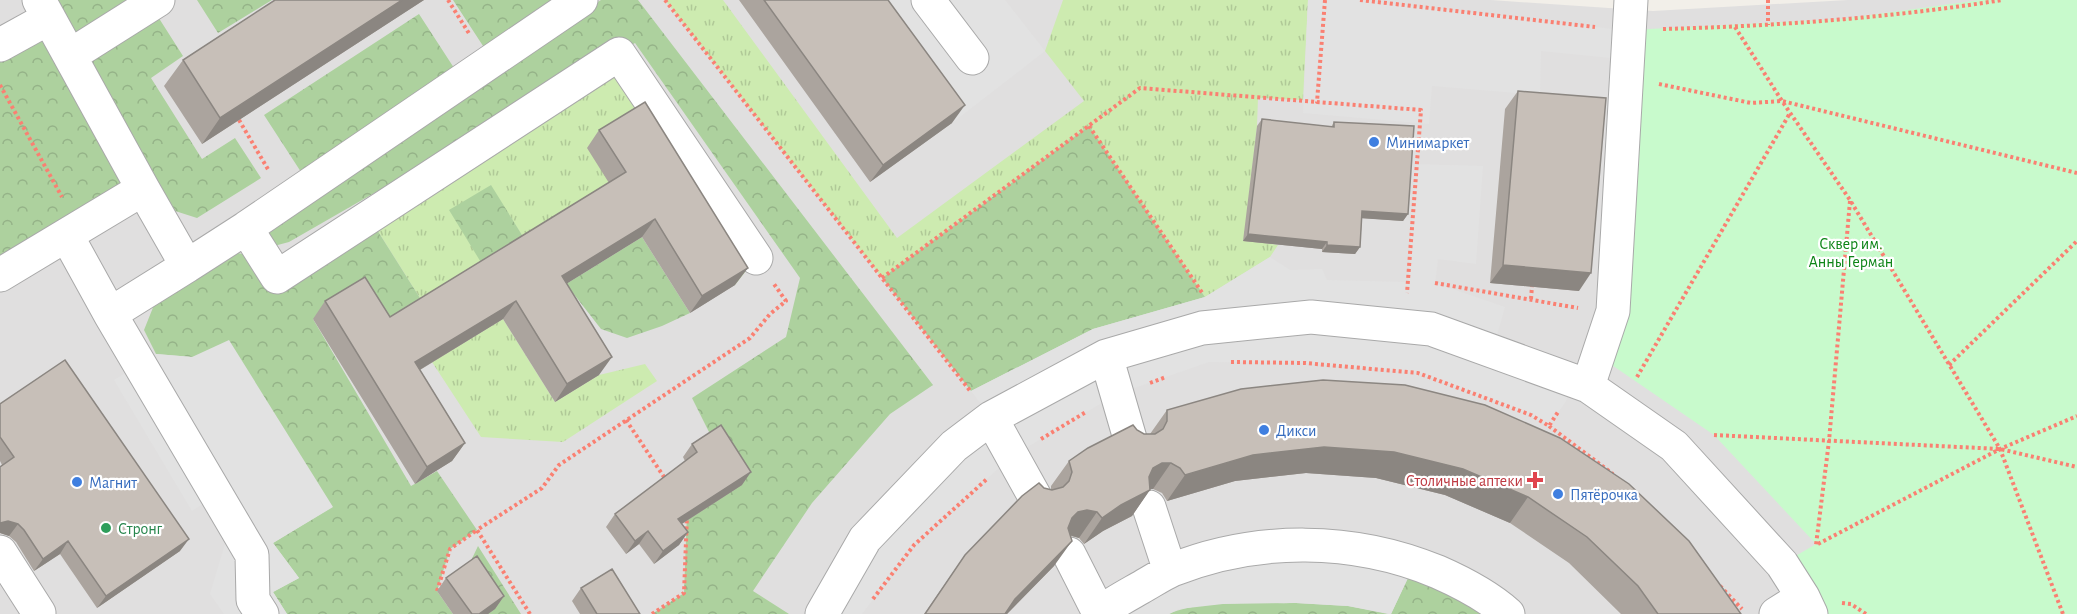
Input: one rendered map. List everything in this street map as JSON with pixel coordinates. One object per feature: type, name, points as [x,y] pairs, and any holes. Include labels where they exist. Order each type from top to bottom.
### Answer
[{"type":"lane","points":[[71,55],[158,0]]},
{"type":"lane","points":[[110,314],[287,201],[581,0]]},
{"type":"lane","points":[[928,0],[972,58]]},
{"type":"lane","points":[[0,45],[44,9],[142,189],[187,266]]},
{"type":"lane","points":[[1588,386],[1613,311],[1631,15]]},
{"type":"lane","points":[[246,228],[277,277],[619,54],[756,258]]},
{"type":"lane","points":[[0,275],[142,189]]},
{"type":"lane","points":[[73,232],[110,314],[252,555],[253,600],[262,614]]},
{"type":"lane","points":[[822,614],[865,539],[954,446],[991,418],[1106,356],[1202,328],[1311,316],[1431,329],[1588,386],[1674,446],[1782,564],[1797,608]]},
{"type":"lane","points":[[1106,356],[1131,442]]},
{"type":"lane","points":[[991,418],[1035,497]]},
{"type":"lane","points":[[1149,507],[1170,571]]},
{"type":"lane","points":[[1069,554],[1098,614],[1170,571],[1215,555],[1289,544],[1362,549],[1415,563],[1458,581],[1498,605],[1508,614]]},
{"type":"lane","points":[[0,552],[39,613]]},
{"type":"path","points":[[448,0],[489,63]]},
{"type":"path","points":[[665,0],[991,418]]},
{"type":"path","points":[[1317,102],[1325,0]]},
{"type":"path","points":[[1360,0],[1631,15],[1735,27],[1858,18],[2002,0]]},
{"type":"path","points":[[1767,0],[1768,25]]},
{"type":"path","points":[[1735,27],[1782,101],[1850,200],[2000,449],[2063,614]]},
{"type":"path","points":[[1628,77],[1751,103],[1782,101],[2077,173]]},
{"type":"path","points":[[0,85],[73,232]]},
{"type":"path","points":[[882,278],[1140,88],[1421,110],[1405,326]]},
{"type":"path","points":[[1619,408],[1790,113]]},
{"type":"path","points":[[239,120],[287,201]]},
{"type":"path","points":[[1089,126],[1205,297],[1202,328],[1209,362],[1305,363],[1418,373],[1531,415],[1615,476]]},
{"type":"path","points":[[1850,200],[1829,441],[1816,545],[2000,449],[2077,416]]},
{"type":"path","points":[[1949,365],[2077,241]]},
{"type":"path","points":[[437,591],[450,549],[542,489],[559,465],[750,338],[770,314],[786,302],[756,258]]},
{"type":"path","points":[[1435,283],[1581,308]]},
{"type":"path","points":[[1531,299],[1532,286]]},
{"type":"path","points":[[869,605],[914,545],[1012,456],[1117,394],[1168,376]]},
{"type":"path","points":[[1549,426],[1560,409]]},
{"type":"path","points":[[626,420],[669,484]]},
{"type":"path","points":[[1714,435],[2000,449],[2077,467]]},
{"type":"path","points":[[652,614],[684,593],[687,512]]},
{"type":"path","points":[[477,530],[530,614]]},
{"type":"path","points":[[1714,579],[1747,614]]},
{"type":"shaded area","points":[[0,0],[1491,0],[1653,11],[1848,0],[2077,0],[2077,614],[0,614]]},
{"type":"shaded area","points":[[863,0],[1005,0],[1045,51],[952,123]]},
{"type":"shaded area","points":[[1308,0],[1360,0],[1613,29],[1611,58],[1541,51],[1540,95],[1432,86],[1429,124],[1303,113]]},
{"type":"shaded area","points":[[1416,164],[1483,166],[1476,264],[1438,259],[1435,283],[1505,307],[1494,346],[1572,380],[1566,401],[1549,426],[1531,415],[1418,373],[1305,363],[1209,362],[1117,394],[1012,456],[914,545],[862,614],[822,614],[991,417],[971,391],[1093,329],[1205,297],[1270,257],[1290,270],[1322,269],[1327,280],[1408,282]]},
{"type":"shaded area","points":[[229,340],[333,507],[273,543],[299,578],[273,592],[287,614],[224,614],[210,594],[225,544],[251,554],[217,495],[192,511],[114,380],[156,354],[192,357]]},
{"type":"shaded area","points":[[1215,555],[1415,563],[1391,614],[1348,606],[1296,603],[1223,604],[1179,609],[1169,614],[1098,614]]},
{"type":"green space","points":[[53,0],[139,0],[76,39]]},
{"type":"green space","points":[[197,0],[272,0],[218,33]]},
{"type":"green space","points":[[453,0],[567,0],[487,52]]},
{"type":"green space","points":[[601,0],[638,0],[933,385],[890,414],[812,503],[753,591],[789,614],[652,614],[684,593],[687,512],[712,438],[692,398],[786,337],[800,278],[635,43],[289,242],[259,250],[246,228]]},
{"type":"green space","points":[[665,0],[723,0],[897,238],[1084,101],[1045,51],[1063,0],[1308,0],[1303,100],[1258,98],[1244,240],[1278,245],[1270,257],[1205,297],[1089,126],[882,278]]},
{"type":"green space","name":"Сквер им. Анны Герман","points":[[1980,0],[2077,0],[2077,614],[1811,614],[1782,564],[1816,544],[1714,435],[1606,361],[1630,30],[1841,19]]},
{"type":"green space","points":[[155,12],[183,56],[151,78],[202,159],[235,138],[261,178],[197,218],[172,210],[88,75],[98,47]]},
{"type":"green space","points":[[419,14],[456,71],[301,172],[264,115]]},
{"type":"green space","points":[[49,18],[143,189],[0,276],[0,45]]},
{"type":"green space","points":[[626,64],[756,258],[735,285],[633,120],[627,212],[527,243],[490,185],[485,269],[425,306],[374,225]]},
{"type":"green space","points":[[1089,126],[1205,297],[1093,329],[971,391],[882,278]]},
{"type":"green space","points":[[491,185],[527,243],[485,269],[449,210]]},
{"type":"green space","points":[[374,225],[425,306],[404,319],[313,319],[411,486],[437,471],[477,530],[450,549],[437,591],[453,614],[287,614],[273,592],[299,578],[273,543],[332,507],[192,357],[156,354],[144,330],[154,305],[234,252],[259,258],[278,285]]},
{"type":"green space","points":[[642,237],[690,313],[627,338],[601,329],[566,284]]},
{"type":"green space","points":[[503,319],[555,402],[599,375],[645,364],[657,381],[563,442],[481,437],[432,362]]},
{"type":"green space","points":[[478,546],[521,614],[488,614],[467,569]]},
{"type":"green space","points":[[1415,563],[1508,614],[1391,614]]},
{"type":"green space","points":[[1296,603],[1348,606],[1388,614],[1169,614],[1182,609],[1214,604]]},
{"type":"building","points":[[275,0],[402,0],[220,118],[183,60]]},
{"type":"building","points":[[764,0],[888,0],[965,105],[883,165]]},
{"type":"building","points":[[1518,91],[1606,98],[1591,273],[1503,265]]},
{"type":"building","points":[[645,102],[748,268],[702,296],[655,219],[562,276],[612,357],[567,384],[516,301],[415,362],[465,443],[427,467],[325,301],[365,277],[390,317],[626,172],[599,130]]},
{"type":"building","points":[[1262,119],[1334,127],[1334,122],[1414,126],[1408,214],[1362,211],[1360,247],[1327,245],[1327,242],[1248,234]]},
{"type":"building","points":[[65,360],[189,539],[106,596],[68,541],[43,559],[18,524],[8,521],[0,523],[0,467],[14,457],[0,437],[0,404]]},
{"type":"building","points":[[1323,380],[1405,385],[1485,405],[1560,438],[1629,484],[1689,541],[1741,614],[1658,614],[1638,586],[1587,537],[1528,497],[1463,469],[1394,452],[1324,447],[1253,455],[1185,475],[1180,468],[1171,463],[1162,463],[1153,468],[1149,477],[1150,490],[1102,518],[1097,512],[1087,510],[1078,512],[1072,518],[1068,528],[1072,541],[1015,599],[1005,614],[925,614],[965,555],[1022,496],[1039,483],[1044,488],[1052,490],[1063,487],[1069,481],[1072,472],[1069,461],[1088,448],[1133,425],[1144,434],[1155,434],[1163,429],[1167,421],[1167,410],[1241,389]]},
{"type":"building","points":[[721,425],[751,472],[678,519],[688,532],[663,551],[648,531],[635,541],[615,514],[697,452],[692,444]]},
{"type":"building","points":[[477,556],[504,596],[479,614],[472,614],[446,578]]},
{"type":"building","points":[[612,569],[640,614],[597,614],[581,588]]},
{"type":"place","name":"Минимаркет","points":[[1374,142]]},
{"type":"place","name":"Дикси","points":[[1264,430]]},
{"type":"place","name":"Столичные аптеки","points":[[1535,480]]},
{"type":"place","name":"Магнит","points":[[77,482]]},
{"type":"place","name":"Пятёрочка","points":[[1558,494]]},
{"type":"place","name":"Стронг","points":[[106,528]]}]
